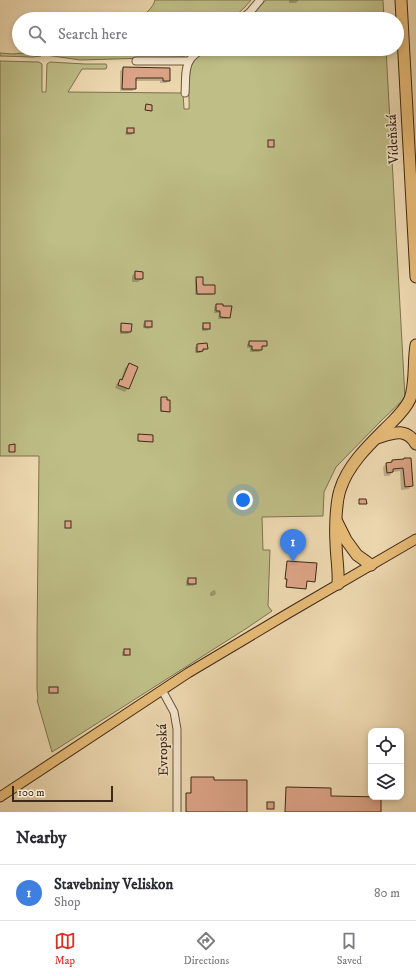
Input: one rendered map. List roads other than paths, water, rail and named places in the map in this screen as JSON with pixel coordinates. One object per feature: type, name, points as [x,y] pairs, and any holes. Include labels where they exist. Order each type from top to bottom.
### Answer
[{"type":"highway","name":"Vídeňská","points":[[401,0],[402,12]]},
{"type":"highway","name":"Vídeňská","points":[[404,55],[416,277]]},
{"type":"highway","points":[[338,584],[339,572],[335,540],[340,491],[348,472],[363,452],[400,414],[410,398],[415,381],[416,345]]},
{"type":"highway","points":[[377,438],[394,433],[402,433],[412,438],[416,444]]},
{"type":"highway","points":[[336,522],[346,540],[357,555],[371,565]]},
{"type":"main road","points":[[0,797],[162,690],[416,539]]},
{"type":"street","points":[[250,12],[260,0]]},
{"type":"street","points":[[186,93],[186,73],[189,61],[193,56]]},
{"type":"street","points":[[136,61],[189,61]]},
{"type":"street","name":"Evropská","points":[[162,690],[174,712],[177,729],[177,812]]},
{"type":"place","name":"Stavebniny Veliskon","points":[[293,562]]}]
